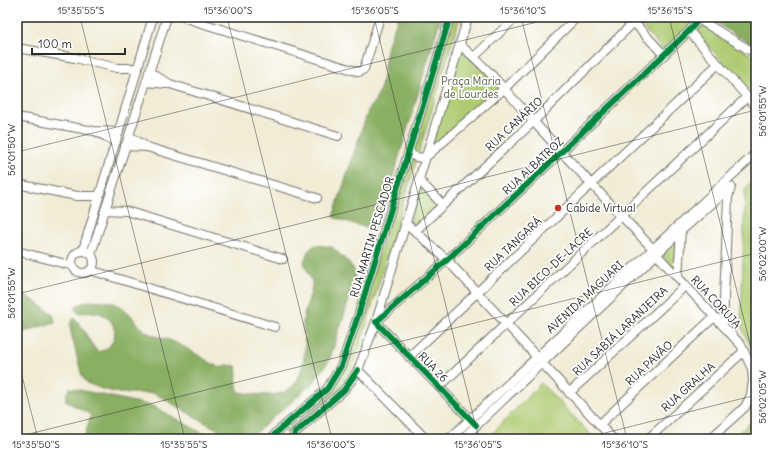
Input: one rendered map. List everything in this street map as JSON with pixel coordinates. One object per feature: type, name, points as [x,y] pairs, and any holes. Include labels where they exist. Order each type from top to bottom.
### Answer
[{"type":"street","points":[[83,250],[153,17]]},
{"type":"street","points":[[92,267],[91,254],[166,18],[183,18],[359,72],[364,69],[380,17]]},
{"type":"street","name":"RUA MARTIM PESCADOR","points":[[272,439],[276,433],[327,388],[341,366],[358,316],[450,17]]},
{"type":"street","points":[[293,439],[295,433],[344,390],[358,370],[376,322],[468,17]]},
{"type":"street","points":[[474,57],[516,17]]},
{"type":"street","points":[[410,146],[410,152],[414,156],[419,158],[427,156],[505,88],[577,17]]},
{"type":"street","points":[[697,18],[756,54]]},
{"type":"street","name":"RUA ALBATROZ","points":[[376,322],[447,260],[689,32],[697,18]]},
{"type":"street","points":[[631,20],[664,54]]},
{"type":"street","name":"RUA CANÁRIO","points":[[415,231],[534,122],[631,20]]},
{"type":"street","points":[[689,32],[756,107]]},
{"type":"street","name":"RUA CORUJA","points":[[460,45],[505,88],[534,122],[741,345],[752,369],[753,380],[751,394],[745,407],[710,439]]},
{"type":"street","points":[[17,48],[75,58],[117,68],[138,68]]},
{"type":"street","name":"RUA TANGARÁ","points":[[410,357],[718,64]]},
{"type":"street","points":[[117,68],[135,78]]},
{"type":"street","points":[[149,72],[170,84]]},
{"type":"street","points":[[146,82],[170,84],[338,136]]},
{"type":"street","name":"RUA BICO-DE-LACRE","points":[[439,387],[747,97]]},
{"type":"street","points":[[126,106],[137,109]]},
{"type":"street","points":[[17,117],[94,131],[119,132]]},
{"type":"street","points":[[94,131],[116,142]]},
{"type":"street","points":[[129,136],[148,147],[317,198]]},
{"type":"street","points":[[125,146],[148,147]]},
{"type":"street","name":"AVENIDA MAGUARI","points":[[449,439],[473,422],[542,363],[726,180],[756,153]]},
{"type":"street","points":[[723,325],[726,195],[731,187],[736,171]]},
{"type":"street","points":[[419,180],[443,205]]},
{"type":"street","points":[[726,180],[731,187]]},
{"type":"street","points":[[17,184],[77,196],[99,196]]},
{"type":"street","points":[[720,186],[726,195]]},
{"type":"street","name":"AVENIDA MAGUARI","points":[[462,439],[473,422],[536,356],[655,252],[726,195]]},
{"type":"street","points":[[77,196],[96,206]]},
{"type":"street","points":[[109,198],[126,211]]},
{"type":"street","points":[[105,210],[126,211],[283,259]]},
{"type":"street","points":[[405,223],[447,260],[536,356]]},
{"type":"street","points":[[678,277],[681,231]]},
{"type":"street","points":[[72,263],[76,253],[83,250],[91,254]]},
{"type":"street","points":[[17,251],[72,263],[79,272],[85,273],[92,267]]},
{"type":"street","points":[[92,267],[110,277],[275,327]]},
{"type":"street","name":"RUA SABIÁ LARANJEIRA","points":[[569,392],[686,285]]},
{"type":"street","name":"RUA PAVÃO","points":[[599,425],[714,317]]},
{"type":"street","name":"RUA 26","points":[[376,322],[473,422]]},
{"type":"street","name":"RUA GRALHA","points":[[648,439],[744,352]]},
{"type":"street","points":[[542,363],[613,439]]},
{"type":"street","points":[[358,370],[426,439]]},
{"type":"green space","points":[[398,17],[441,17],[380,220],[375,227],[370,229],[333,217],[369,108],[378,95],[388,46]]},
{"type":"green space","points":[[453,17],[460,17],[352,372],[338,392],[293,428],[289,434],[285,432],[309,413],[330,391],[342,374]]},
{"type":"green space","points":[[633,17],[685,17],[694,22],[666,49],[662,49]]},
{"type":"green space","points":[[706,17],[756,17],[756,47]]},
{"type":"green space","points":[[704,26],[756,58],[756,97],[698,35],[699,29]]},
{"type":"green space","name":"Praça Maria de Lourdes","points":[[460,46],[504,88],[428,154]]},
{"type":"green space","points":[[756,178],[756,362],[741,325],[745,190]]},
{"type":"green space","points":[[419,186],[439,205],[414,227],[410,223]]},
{"type":"green space","points":[[679,235],[676,271],[661,254]]},
{"type":"green space","points":[[315,245],[332,247],[354,270],[355,282],[329,361],[313,383],[251,437],[234,439],[154,393],[119,393],[102,389],[87,383],[82,376],[70,325],[74,318],[98,352],[106,349],[111,344],[114,337],[115,330],[113,324],[102,314],[91,312],[78,313],[75,307],[87,302],[101,301],[116,304],[122,307],[148,333],[180,345],[220,368],[227,365],[236,366],[237,386],[239,392],[266,395],[286,391],[293,386],[298,378],[305,351],[303,320],[312,282],[304,262],[308,251]]},
{"type":"green space","points":[[17,289],[53,314],[55,322],[17,334]]},
{"type":"green space","points":[[541,383],[595,439],[487,439]]},
{"type":"green space","points":[[70,388],[153,406],[213,439],[84,439],[91,415],[66,401],[66,395]]},
{"type":"green space","points":[[756,417],[756,439],[732,439]]},
{"type":"cycle path","points":[[272,439],[276,433],[327,389],[341,366],[358,316],[450,17]]},
{"type":"cycle path","points":[[476,425],[376,322],[447,260],[689,31],[699,19]]},
{"type":"cycle path","points":[[293,439],[295,433],[344,390],[358,370]]},
{"type":"place","name":"Cabide Virtual","points":[[558,208]]}]
